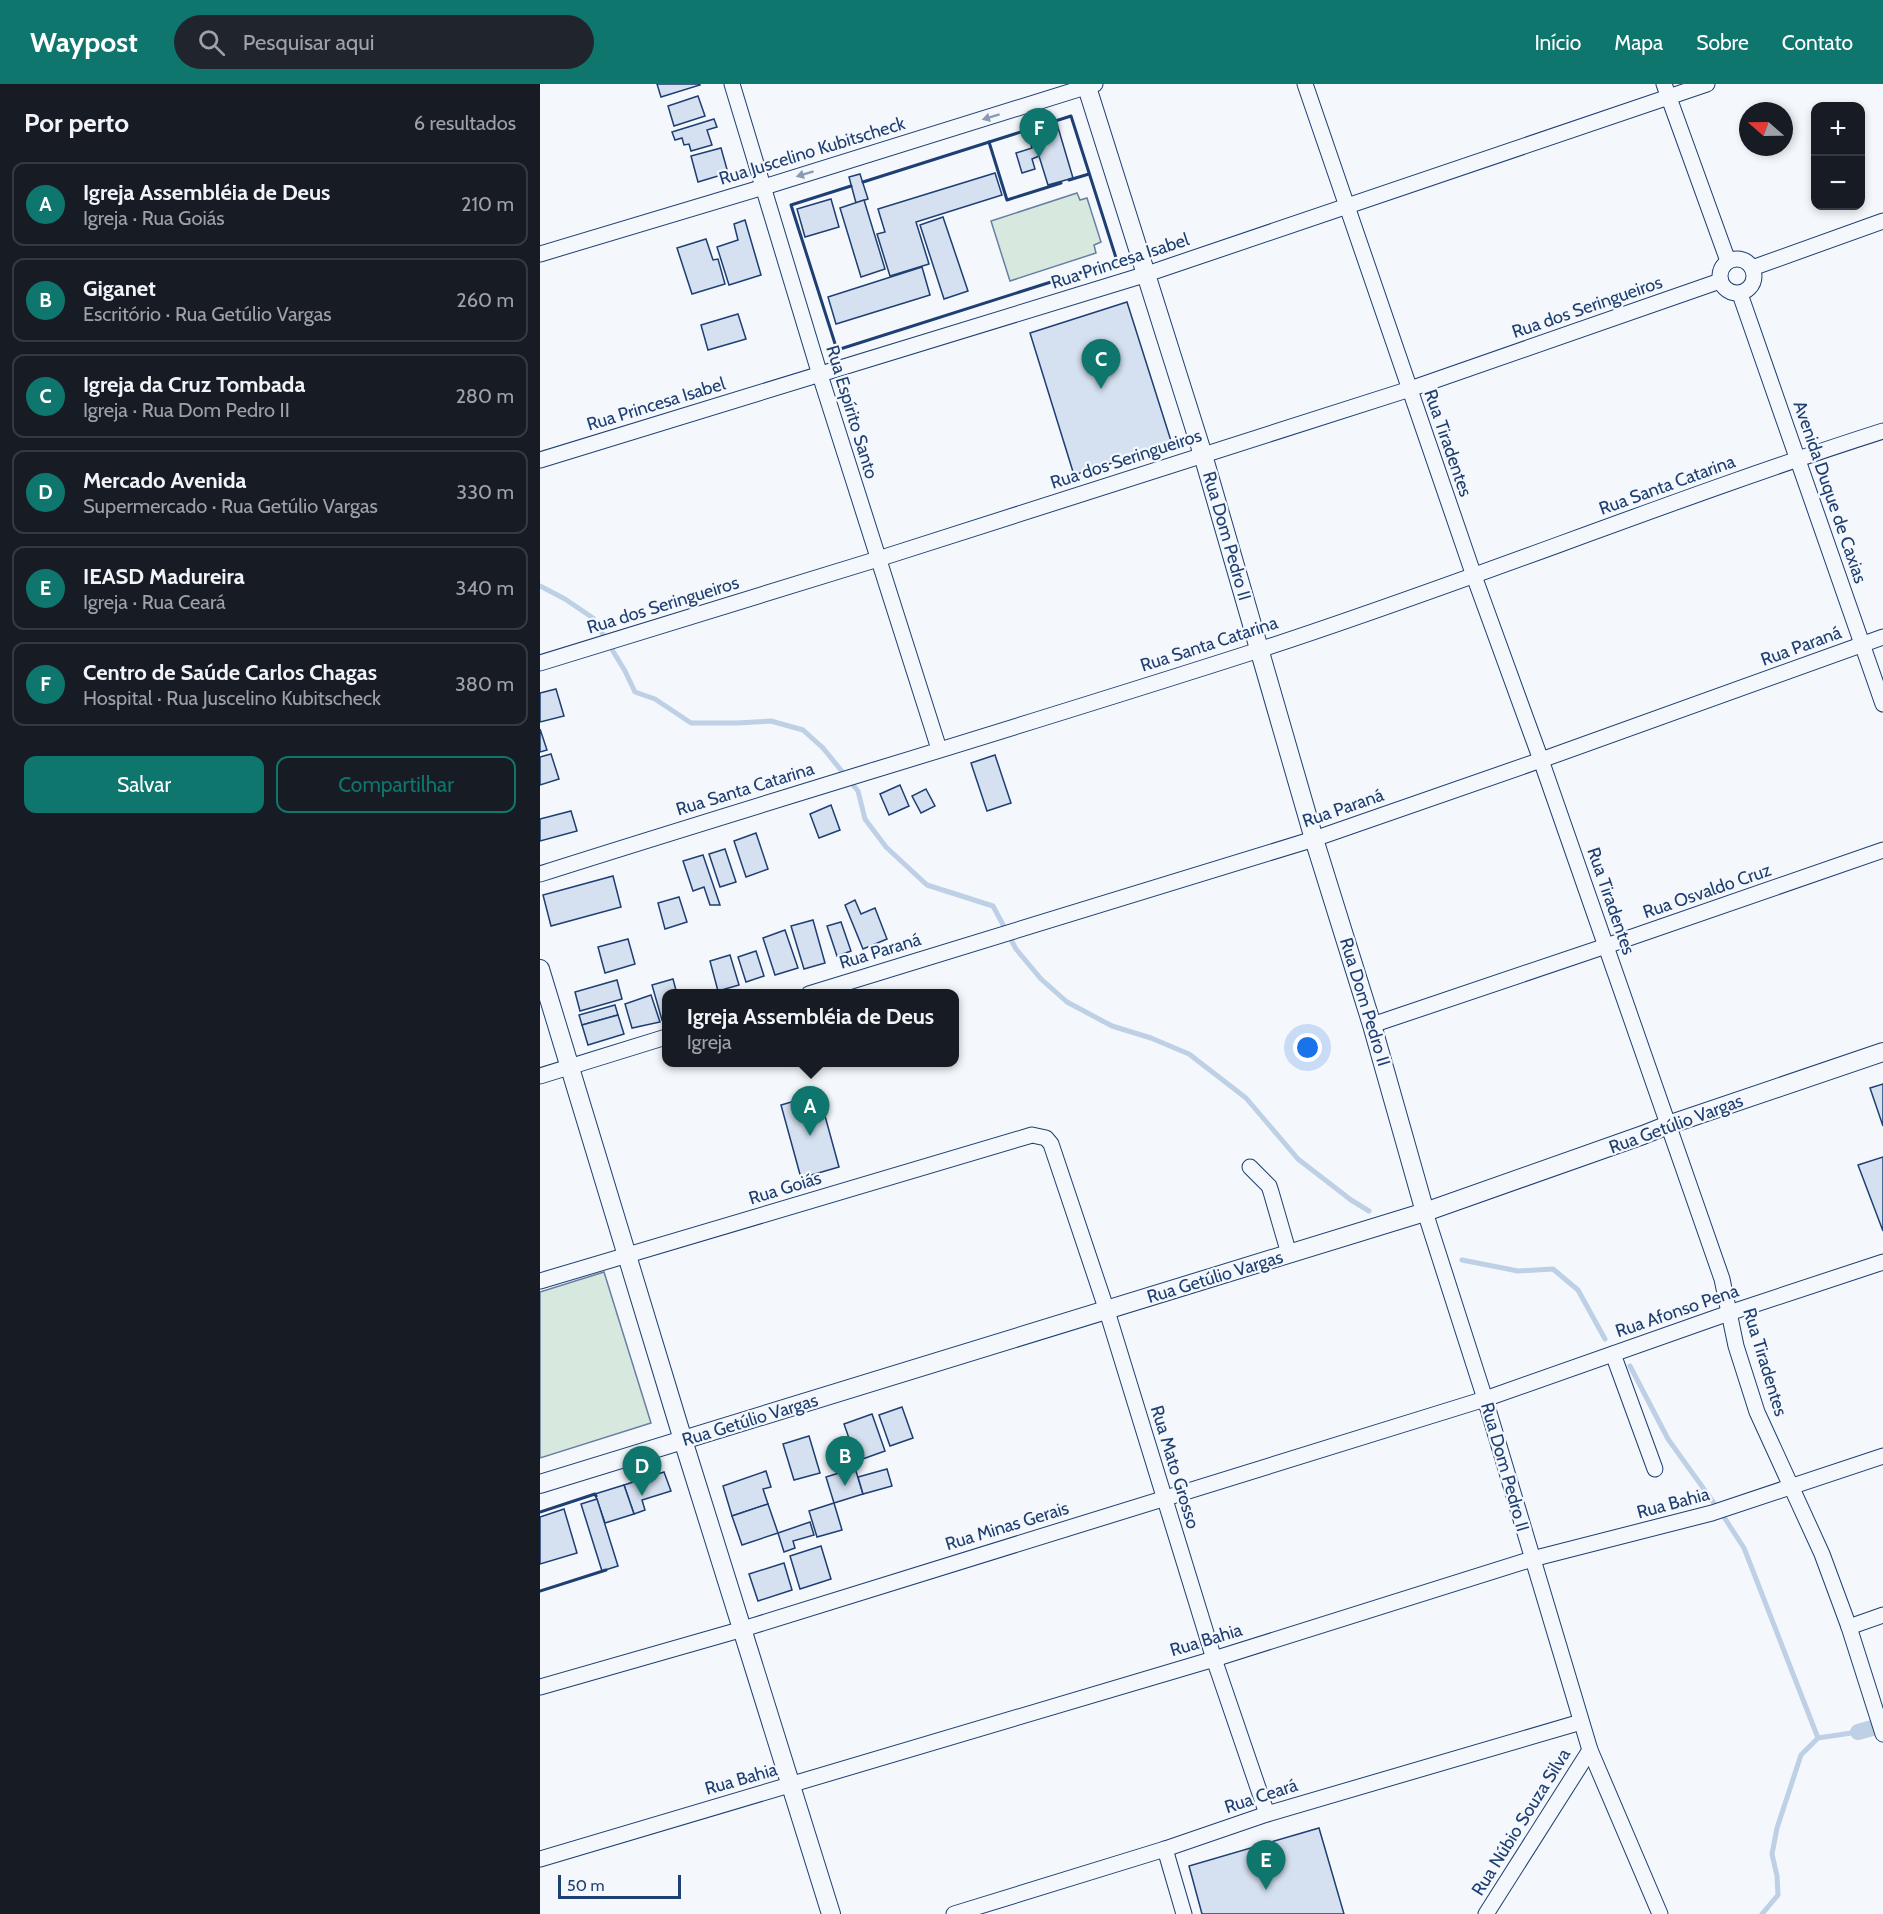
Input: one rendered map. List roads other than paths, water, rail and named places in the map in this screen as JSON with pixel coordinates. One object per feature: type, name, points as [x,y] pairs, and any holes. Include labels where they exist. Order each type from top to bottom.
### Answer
[{"type":"street","name":"Rua Espírito Santo","points":[[732,84],[820,375],[939,749]]},
{"type":"street","name":"Rua Tiradentes","points":[[1305,84],[1474,576],[1542,760],[1722,1279],[1736,1346],[1756,1412],[1822,1554],[1849,1627],[1882,1731]]},
{"type":"street","name":"Rua Princesa Isabel","points":[[540,460],[1147,274],[1346,207],[1667,91],[1707,84]]},
{"type":"street","name":"Rua Juscelino Kubitscheck","points":[[540,254],[764,187],[1089,85]]},
{"type":"street","name":"Rua Dom Pedro II","points":[[1089,85],[1203,455],[1261,649],[1314,839],[1372,1024],[1425,1212],[1485,1399],[1581,1722],[1590,1750],[1660,1914]]},
{"type":"street","points":[[1667,91],[1728,261]]},
{"type":"street","points":[[1752,268],[1883,221]]},
{"type":"street","points":[[1743,260],[1752,268],[1754,274],[1751,287],[1740,294],[1728,291],[1720,281],[1721,268],[1728,261],[1743,260]]},
{"type":"street","name":"Rua dos Seringueiros","points":[[540,663],[878,560],[1410,389],[1720,281]]},
{"type":"street","name":"Avenida Duque de Caxias","points":[[1740,294],[1883,704]]},
{"type":"street","name":"Rua Santa Catarina","points":[[540,874],[1261,649],[1474,576],[1798,458],[1883,431]]},
{"type":"street","name":"Rua Paraná","points":[[822,989],[1314,839],[1542,760],[1883,637]]},
{"type":"street","name":"Rua Osvaldo Cruz","points":[[1372,1024],[1883,850]]},
{"type":"street","points":[[540,969],[683,1440],[831,1914]]},
{"type":"street","points":[[540,1076],[662,1038]]},
{"type":"street","name":"Rua Getúlio Vargas","points":[[540,1484],[1425,1212],[1643,1136],[1668,1125],[1883,1052]]},
{"type":"street","name":"Rua Goiás","points":[[540,1281],[1032,1135],[1042,1136]]},
{"type":"street","name":"Rua Mato Grosso","points":[[1042,1136],[1051,1144],[1107,1311],[1214,1659],[1267,1814]]},
{"type":"street","points":[[1250,1167],[1269,1186],[1289,1254]]},
{"type":"street","name":"Rua Afonso Pena","points":[[1485,1399],[1729,1312],[1883,1262]]},
{"type":"street","points":[[1613,1354],[1655,1469]]},
{"type":"street","name":"Rua Minas Gerais","points":[[540,1687],[743,1629],[1485,1399]]},
{"type":"street","name":"Rua Bahia","points":[[540,1859],[1214,1659],[1532,1559],[1712,1513],[1883,1456]]},
{"type":"street","points":[[1849,1627],[1883,1615]]},
{"type":"street","name":"Rua Ceará","points":[[954,1914],[1267,1814],[1581,1722]]},
{"type":"street","name":"Rua Núbio Souza Silva","points":[[1486,1914],[1590,1750]]},
{"type":"street","points":[[1165,1848],[1184,1914]]},
{"type":"waterway","points":[[540,586],[593,618],[635,692],[655,699],[691,723],[771,721],[803,730],[823,748],[858,791],[865,819],[886,847],[927,885],[993,906],[1016,949],[1041,979],[1067,1002],[1112,1026],[1151,1038],[1189,1054],[1246,1098],[1298,1159],[1369,1211]]},
{"type":"waterway","points":[[1462,1260],[1518,1271],[1553,1269],[1578,1290],[1605,1339]]},
{"type":"waterway","points":[[1630,1366],[1668,1439],[1744,1548],[1818,1738]]},
{"type":"waterway","points":[[1858,1732],[1883,1725]]},
{"type":"waterway","points":[[1762,1914],[1778,1895],[1772,1854],[1777,1828],[1801,1755],[1818,1738],[1858,1732]]},
{"type":"place","name":"Centro de Saúde Carlos Chagas","points":[[1039,158]]},
{"type":"place","name":"Igreja da Cruz Tombada","points":[[1101,389]]},
{"type":"place","name":"Igreja Assembléia de Deus","points":[[810,1136]]},
{"type":"place","name":"Giganet","points":[[845,1486]]},
{"type":"place","name":"Mercado Avenida","points":[[642,1496]]},
{"type":"place","name":"IEASD Madureira","points":[[1266,1890]]}]
